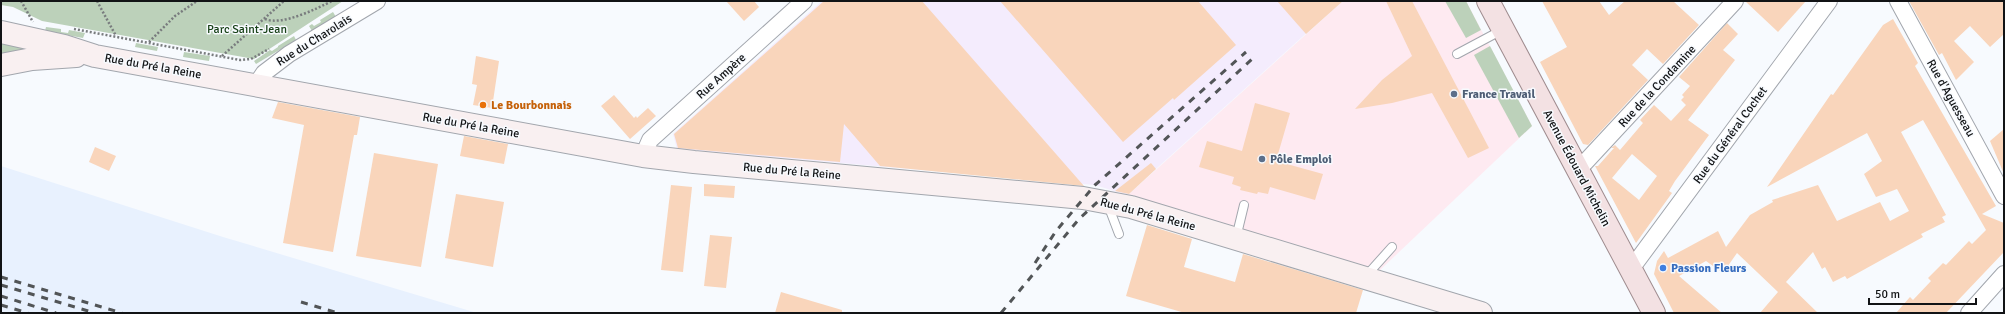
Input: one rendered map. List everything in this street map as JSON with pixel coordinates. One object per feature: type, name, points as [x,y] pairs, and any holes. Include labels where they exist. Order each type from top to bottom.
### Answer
[{"type":"main road","name":"Avenue Édouard Michelin","points":[[1488,1],[1654,313]]},
{"type":"main road","name":"Rue du Pré la Reine","points":[[1,32],[64,46],[95,56],[643,156],[1084,198],[1108,202],[1131,207],[1364,278],[1389,289],[1481,313]]},
{"type":"main road","name":"Rue du Pré la Reine","points":[[1,64],[59,56],[95,56]]},
{"type":"street","name":"Rue du Charolais","points":[[256,85],[264,73],[290,54],[377,1]]},
{"type":"street","name":"Rue Ampère","points":[[643,156],[650,140],[804,1]]},
{"type":"street","name":"Rue de la Condamine","points":[[1578,170],[1735,1]]},
{"type":"street","name":"Rue du Général Cochet","points":[[1631,269],[1829,1]]},
{"type":"street","name":"Rue d'Aguesseau","points":[[1898,1],[2004,196]]},
{"type":"street","points":[[1969,313],[2004,274]]},
{"type":"lane","points":[[1457,54],[1503,30]]},
{"type":"lane","points":[[1108,202],[1119,234]]},
{"type":"lane","points":[[1236,239],[1244,205]]},
{"type":"lane","points":[[1364,278],[1392,247]]},
{"type":"path","points":[[22,1],[34,22],[27,20]]},
{"type":"path","points":[[97,1],[116,36]]},
{"type":"path","points":[[149,42],[175,16],[197,1]]},
{"type":"path","points":[[222,56],[284,1]]},
{"type":"path","points":[[265,18],[273,22],[294,17],[332,1]]},
{"type":"path","points":[[71,28],[240,60],[251,59],[270,48]]},
{"type":"shaded area","points":[[822,1],[1342,1],[1127,195],[1095,185],[677,149],[673,134]]},
{"type":"shaded area","points":[[1343,1],[1466,1],[1532,126],[1378,272],[1128,195]]},
{"type":"shaded area","points":[[1,166],[223,237],[477,313],[1,313]]},
{"type":"green space","name":"Parc Saint-Jean","points":[[1,1],[343,1],[254,59],[42,21],[13,7],[1,5]]},
{"type":"green space","points":[[1445,1],[1466,1],[1481,30],[1466,38]]},
{"type":"green space","points":[[333,12],[336,17],[312,31],[309,26],[312,24],[314,26],[321,22],[320,20]]},
{"type":"green space","points":[[46,27],[61,29],[61,32],[68,33],[69,30],[85,33],[83,38],[45,31]]},
{"type":"green space","points":[[294,36],[296,40],[256,64],[254,61]]},
{"type":"green space","points":[[1,40],[30,46],[29,54],[1,60]]},
{"type":"green space","points":[[136,43],[158,47],[157,51],[135,47]]},
{"type":"green space","points":[[1490,46],[1532,126],[1519,138],[1474,55]]},
{"type":"green space","points":[[184,52],[210,56],[209,61],[183,57]]},
{"type":"building","points":[[726,1],[754,1],[759,7],[744,21]]},
{"type":"building","points":[[824,1],[922,1],[1084,186],[880,166],[844,124],[840,162],[678,148],[674,134]]},
{"type":"building","points":[[1000,1],[1198,1],[1236,45],[1174,100],[1173,98],[1123,142]]},
{"type":"building","points":[[1277,1],[1343,1],[1306,34]]},
{"type":"building","points":[[1386,1],[1412,1],[1489,148],[1468,158],[1432,93],[1392,103],[1355,109],[1382,80],[1412,56]]},
{"type":"building","points":[[1542,1],[1599,1],[1609,15],[1625,1],[1673,1],[1699,25],[1663,64],[1647,49],[1632,65],[1648,80],[1588,145],[1583,144],[1540,62],[1567,47]]},
{"type":"building","points":[[1745,1],[1806,1],[1778,32]]},
{"type":"building","points":[[1909,1],[2004,1],[2004,34],[1990,47],[1970,26],[1954,41],[1974,62],[1956,80],[1942,53],[1939,55]]},
{"type":"building","points":[[1893,19],[1918,63],[1915,66],[1996,206],[1982,214],[2004,223],[2004,252],[1946,313],[1896,313],[1910,297],[1913,300],[1931,281],[1928,278],[1943,263],[1946,265],[1969,241],[1972,244],[1986,230],[1923,120],[1901,132],[1946,215],[1942,217],[1945,222],[1921,234],[1923,237],[1847,279],[1845,276],[1833,282],[1825,267],[1822,269],[1813,252],[1786,282],[1818,313],[1760,313],[1778,292],[1737,253],[1723,273],[1706,261],[1679,276],[1722,313],[1674,313],[1654,274],[1657,261],[1664,251],[1668,258],[1718,231],[1726,247],[1750,215],[1773,202],[1772,200],[1818,185],[1837,221],[1880,202],[1890,221],[1909,211],[1897,189],[1876,197],[1864,174],[1882,161],[1867,133],[1767,187],[1831,94],[1833,95],[1883,25]]},
{"type":"building","points":[[1727,23],[1738,34],[1723,50],[1735,60],[1688,120],[1709,135],[1675,181],[1669,191],[1672,193],[1636,243],[1595,166],[1598,166],[1614,148],[1611,148],[1615,145],[1620,150],[1643,123],[1640,120],[1654,105],[1671,121],[1686,105],[1681,100],[1684,97],[1682,95],[1690,86],[1679,77]],"holes":[[[1632,154],[1657,176],[1639,200],[1612,178]]]},
{"type":"building","points":[[476,56],[499,61],[492,108],[473,105],[477,85],[472,84]]},
{"type":"building","points":[[614,95],[634,118],[636,116],[637,118],[648,108],[656,116],[630,139],[601,106]]},
{"type":"building","points":[[278,102],[360,117],[357,135],[354,135],[333,252],[283,243],[304,125],[272,118]]},
{"type":"building","points":[[1255,103],[1290,113],[1276,161],[1323,174],[1315,200],[1270,187],[1268,194],[1258,192],[1257,194],[1240,190],[1241,187],[1232,184],[1234,177],[1199,167],[1207,141],[1242,151]]},
{"type":"building","points":[[2004,129],[2004,174],[1990,141]]},
{"type":"building","points":[[464,136],[508,144],[504,164],[460,156]]},
{"type":"building","points":[[95,147],[116,156],[109,171],[89,162]]},
{"type":"building","points":[[374,153],[438,164],[421,267],[356,256]]},
{"type":"building","points":[[1151,163],[1156,169],[1129,194],[1115,191]]},
{"type":"building","points":[[704,184],[735,186],[734,198],[704,196]]},
{"type":"building","points":[[671,185],[692,187],[683,272],[661,270]]},
{"type":"building","points":[[456,194],[504,202],[493,267],[445,258]]},
{"type":"building","points":[[1147,225],[1192,239],[1184,267],[1235,282],[1243,254],[1363,290],[1356,313],[1185,313],[1126,296]]},
{"type":"building","points":[[710,235],[732,237],[726,288],[704,286]]},
{"type":"building","points":[[781,292],[842,310],[842,313],[775,313]]},
{"type":"railway","points":[[1035,263],[1056,231],[1095,185],[1246,52]]},
{"type":"railway","points":[[1001,313],[1079,219],[1252,59]]},
{"type":"railway","points":[[1,277],[122,313]]},
{"type":"railway","points":[[1,285],[95,313]]},
{"type":"railway","points":[[1,296],[56,313]]},
{"type":"railway","points":[[301,302],[338,313]]},
{"type":"railway","points":[[1,305],[28,313]]},
{"type":"place","name":"France Travail","points":[[1454,94]]},
{"type":"place","name":"Le Bourbonnais","points":[[483,105]]},
{"type":"place","name":"Pôle Emploi","points":[[1262,159]]},
{"type":"place","name":"Passion Fleurs","points":[[1663,268]]}]
